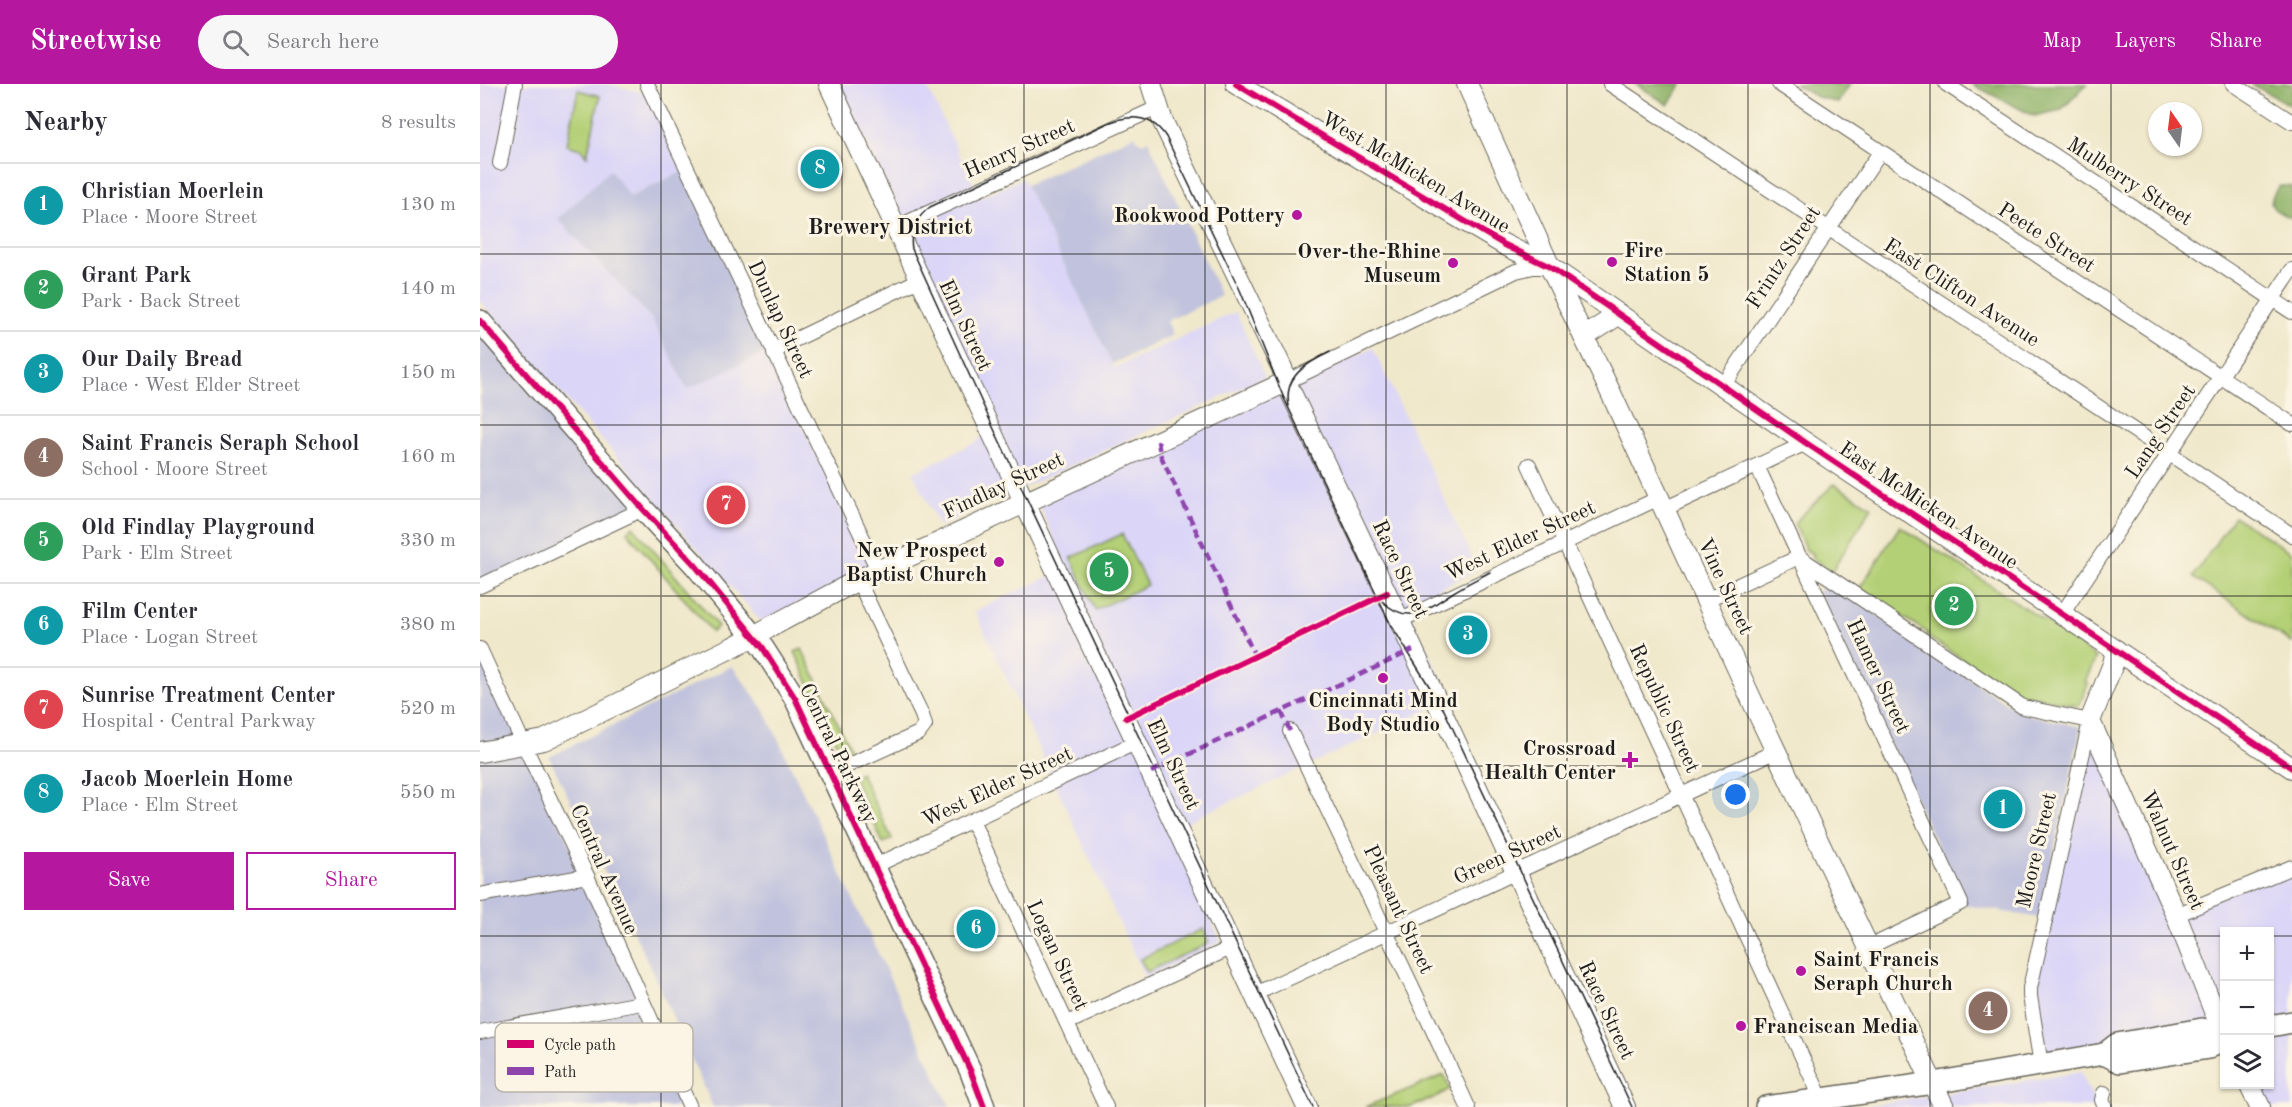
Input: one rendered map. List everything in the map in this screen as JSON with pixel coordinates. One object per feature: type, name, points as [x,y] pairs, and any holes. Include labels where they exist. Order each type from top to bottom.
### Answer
[{"type":"main road","name":"Central Parkway","points":[[480,321],[695,566],[753,636],[795,698],[971,1072],[984,1107]]},
{"type":"main road","points":[[2274,1025],[2292,1022]]},
{"type":"main road","points":[[1779,1106],[2104,1054],[2117,1044],[2202,1029],[2220,1032]]},
{"type":"main road","name":"Central Parkway","points":[[971,1072],[992,1107]]},
{"type":"street","points":[[500,164],[515,84]]},
{"type":"street","name":"Dunlap Street","points":[[647,84],[878,570]]},
{"type":"street","name":"Elm Street","points":[[829,84],[1306,1107]]},
{"type":"street","name":"Race Street","points":[[1151,84],[1163,123],[1278,357],[1286,382],[1625,1107]]},
{"type":"street","name":"West McMicken Avenue","points":[[1236,84],[1503,244],[1550,267]]},
{"type":"street","name":"Vine Street","points":[[1467,84],[1550,267],[1944,1107]]},
{"type":"street","name":"East Clifton Avenue","points":[[1610,84],[2292,535]]},
{"type":"street","name":"Peete Street","points":[[1779,84],[2292,424]]},
{"type":"street","name":"Mulberry Street","points":[[1946,84],[2292,312]]},
{"type":"street","points":[[2233,84],[2292,122]]},
{"type":"street","name":"Henry Street","points":[[895,228],[1159,107]]},
{"type":"street","name":"Frintz Street","points":[[1723,386],[1880,152]]},
{"type":"street","name":"Findlay Street","points":[[480,752],[544,740],[753,636],[878,570],[1286,382],[1516,271],[1533,267],[1550,267]]},
{"type":"street","name":"East McMicken Avenue","points":[[1550,267],[1806,443],[2292,768]]},
{"type":"street","name":"Lang Street","points":[[2062,614],[2223,377],[2292,270]]},
{"type":"street","points":[[774,354],[782,346],[919,280]]},
{"type":"street","points":[[1584,337],[1618,315]]},
{"type":"street","name":"West Elder Street","points":[[1399,621],[1565,542],[1757,466],[1806,443]]},
{"type":"street","name":"Republic Street","points":[[1529,465],[1822,1100]]},
{"type":"street","name":"Hamer Street","points":[[1757,466],[1961,903],[1869,947]]},
{"type":"street","points":[[480,586],[643,509]]},
{"type":"street","points":[[1706,600],[1799,557],[2023,706],[2090,722]]},
{"type":"street","points":[[831,772],[919,733],[925,725],[858,580]]},
{"type":"street","name":"Central Avenue","points":[[480,649],[587,876],[652,1023]]},
{"type":"street","name":"Moore Street","points":[[2041,1065],[2030,988],[2090,722],[2113,664],[2116,650]]},
{"type":"street","name":"Walnut Street","points":[[2090,722],[2176,915],[2220,1024]]},
{"type":"street","name":"Pleasant Street","points":[[1290,731],[1468,1107]]},
{"type":"street","name":"West Elder Street","points":[[874,866],[1137,742]]},
{"type":"street","name":"Green Street","points":[[1255,994],[1776,751]]},
{"type":"street","name":"Logan Street","points":[[972,821],[1106,1107]]},
{"type":"street","points":[[2176,915],[2292,867]]},
{"type":"street","points":[[480,895],[587,876]]},
{"type":"street","points":[[1067,1023],[1233,947]]},
{"type":"street","points":[[529,1023],[642,1002]]},
{"type":"street","points":[[480,1032],[495,1029]]},
{"type":"street","points":[[2251,1089],[2260,1107]]},
{"type":"street","name":"Central Avenue","points":[[683,1092],[690,1107]]},
{"type":"shaded area","points":[[480,84],[608,84],[649,94],[683,171],[629,197],[610,170],[613,276],[652,319],[687,388],[767,352],[870,568],[761,621],[480,301]]},
{"type":"shaded area","points":[[839,84],[926,84],[980,198],[1023,178],[1114,368],[1236,312],[1265,377],[939,526],[913,473],[976,442],[1000,422]]},
{"type":"shaded area","points":[[1135,135],[1137,140],[1143,143],[1148,140],[1221,296],[1167,321],[1173,335],[1112,364],[1026,185]]},
{"type":"shaded area","points":[[610,170],[630,197],[683,171],[767,352],[687,389],[652,319],[558,219]]},
{"type":"shaded area","points":[[480,321],[643,509],[480,586]]},
{"type":"shaded area","points":[[1373,348],[1478,570],[1406,605],[1451,699],[1169,830],[1221,942],[1145,978],[975,611],[1067,568],[1039,505]]},
{"type":"shaded area","points":[[1832,584],[1996,697],[2025,714],[2081,727],[2039,918],[1965,905],[1818,591]]},
{"type":"shaded area","points":[[480,649],[651,1023],[495,1023],[495,1092],[683,1092],[690,1107],[480,1107]]},
{"type":"shaded area","points":[[732,666],[764,709],[950,1107],[713,1107],[693,1062],[693,1023],[675,1023],[549,757]]},
{"type":"shaded area","points":[[2090,721],[2176,915],[2292,867],[2292,1107],[2260,1107],[2251,1089],[2274,1089],[2274,927],[2220,927],[2220,1034],[2041,1065],[2030,996]]},
{"type":"shaded area","points":[[2081,1072],[2097,1107],[1857,1107]]},
{"type":"green space","points":[[1636,84],[1682,84],[1668,105]]},
{"type":"green space","points":[[1794,84],[1850,84],[1838,103],[1815,96]]},
{"type":"green space","points":[[1971,84],[2087,84],[2061,110],[2034,116]]},
{"type":"green space","points":[[2251,84],[2292,84],[2292,106]]},
{"type":"green space","points":[[578,90],[600,96],[587,156],[581,149],[567,145]]},
{"type":"green space","points":[[2279,186],[2292,186],[2292,218],[2279,213],[2272,206],[2272,198]]},
{"type":"green space","points":[[1834,484],[1872,507],[1832,571],[1811,557],[1813,554],[1806,550],[1794,523]]},
{"type":"green space","points":[[2234,516],[2292,553],[2292,643],[2193,577]]},
{"type":"green space","points":[[633,526],[718,626],[712,632],[627,532]]},
{"type":"green space","points":[[1900,526],[2096,657],[2085,682],[2088,684],[2079,706],[2028,695],[2026,699],[1926,636],[1928,633],[1859,589]]},
{"type":"green space","points":[[1122,534],[1147,585],[1095,610],[1071,558]]},
{"type":"green space","points":[[802,649],[852,757],[841,752],[818,702],[820,700],[816,691],[812,690],[795,652]]},
{"type":"green space","points":[[860,772],[892,839],[883,843],[856,783],[855,779]]},
{"type":"green space","points":[[1203,929],[1209,943],[1147,972],[1140,959]]},
{"type":"green space","points":[[1444,1075],[1450,1089],[1431,1100],[1411,1107],[1365,1107]]},
{"type":"tram line","points":[[1313,1107],[993,427],[912,249],[915,225],[930,207],[1108,123],[1125,118],[1140,118],[1148,121],[1166,137],[1240,290],[1283,396],[1391,625],[1444,710],[1632,1107]]},
{"type":"tram line","points":[[1289,406],[1288,396],[1293,379],[1305,366],[1330,352]]},
{"type":"tram line","points":[[1382,601],[1401,613],[1418,613],[1490,572]]},
{"type":"marked path","points":[[1158,441],[1160,454],[1255,656]]},
{"type":"marked path","points":[[1151,772],[1413,650]]},
{"type":"marked path","points":[[1281,711],[1290,731]]},
{"type":"cycle path","points":[[1236,84],[1503,244],[1550,267],[1806,443],[2292,768]]},
{"type":"cycle path","points":[[480,321],[643,509],[695,565],[763,648],[795,698],[971,1072],[984,1107]]},
{"type":"cycle path","points":[[1126,718],[1387,593]]},
{"type":"place","name":"Jacob Moerlein Home","points":[[820,169]]},
{"type":"place","name":"Rookwood Pottery","points":[[1297,215]]},
{"type":"place","name":"Fire Station 5","points":[[1612,262]]},
{"type":"place","name":"Over-the-Rhine Museum","points":[[1453,263]]},
{"type":"place","name":"Sunrise Treatment Center","points":[[726,505]]},
{"type":"place","name":"New Prospect Baptist Church","points":[[999,562]]},
{"type":"place","name":"Old Findlay Playground","points":[[1109,572]]},
{"type":"place","name":"Grant Park","points":[[1954,606]]},
{"type":"place","name":"Our Daily Bread","points":[[1468,635]]},
{"type":"place","name":"Cincinnati Mind Body Studio","points":[[1383,678]]},
{"type":"place","name":"Crossroad Health Center","points":[[1630,760]]},
{"type":"place","name":"Christian Moerlein","points":[[2003,809]]},
{"type":"place","name":"Film Center","points":[[976,929]]},
{"type":"place","name":"Saint Francis Seraph Church","points":[[1801,971]]},
{"type":"place","name":"Saint Francis Seraph School","points":[[1988,1011]]},
{"type":"place","name":"Franciscan Media","points":[[1741,1026]]},
{"type":"district","name":"Brewery District","points":[[890,226]]}]
